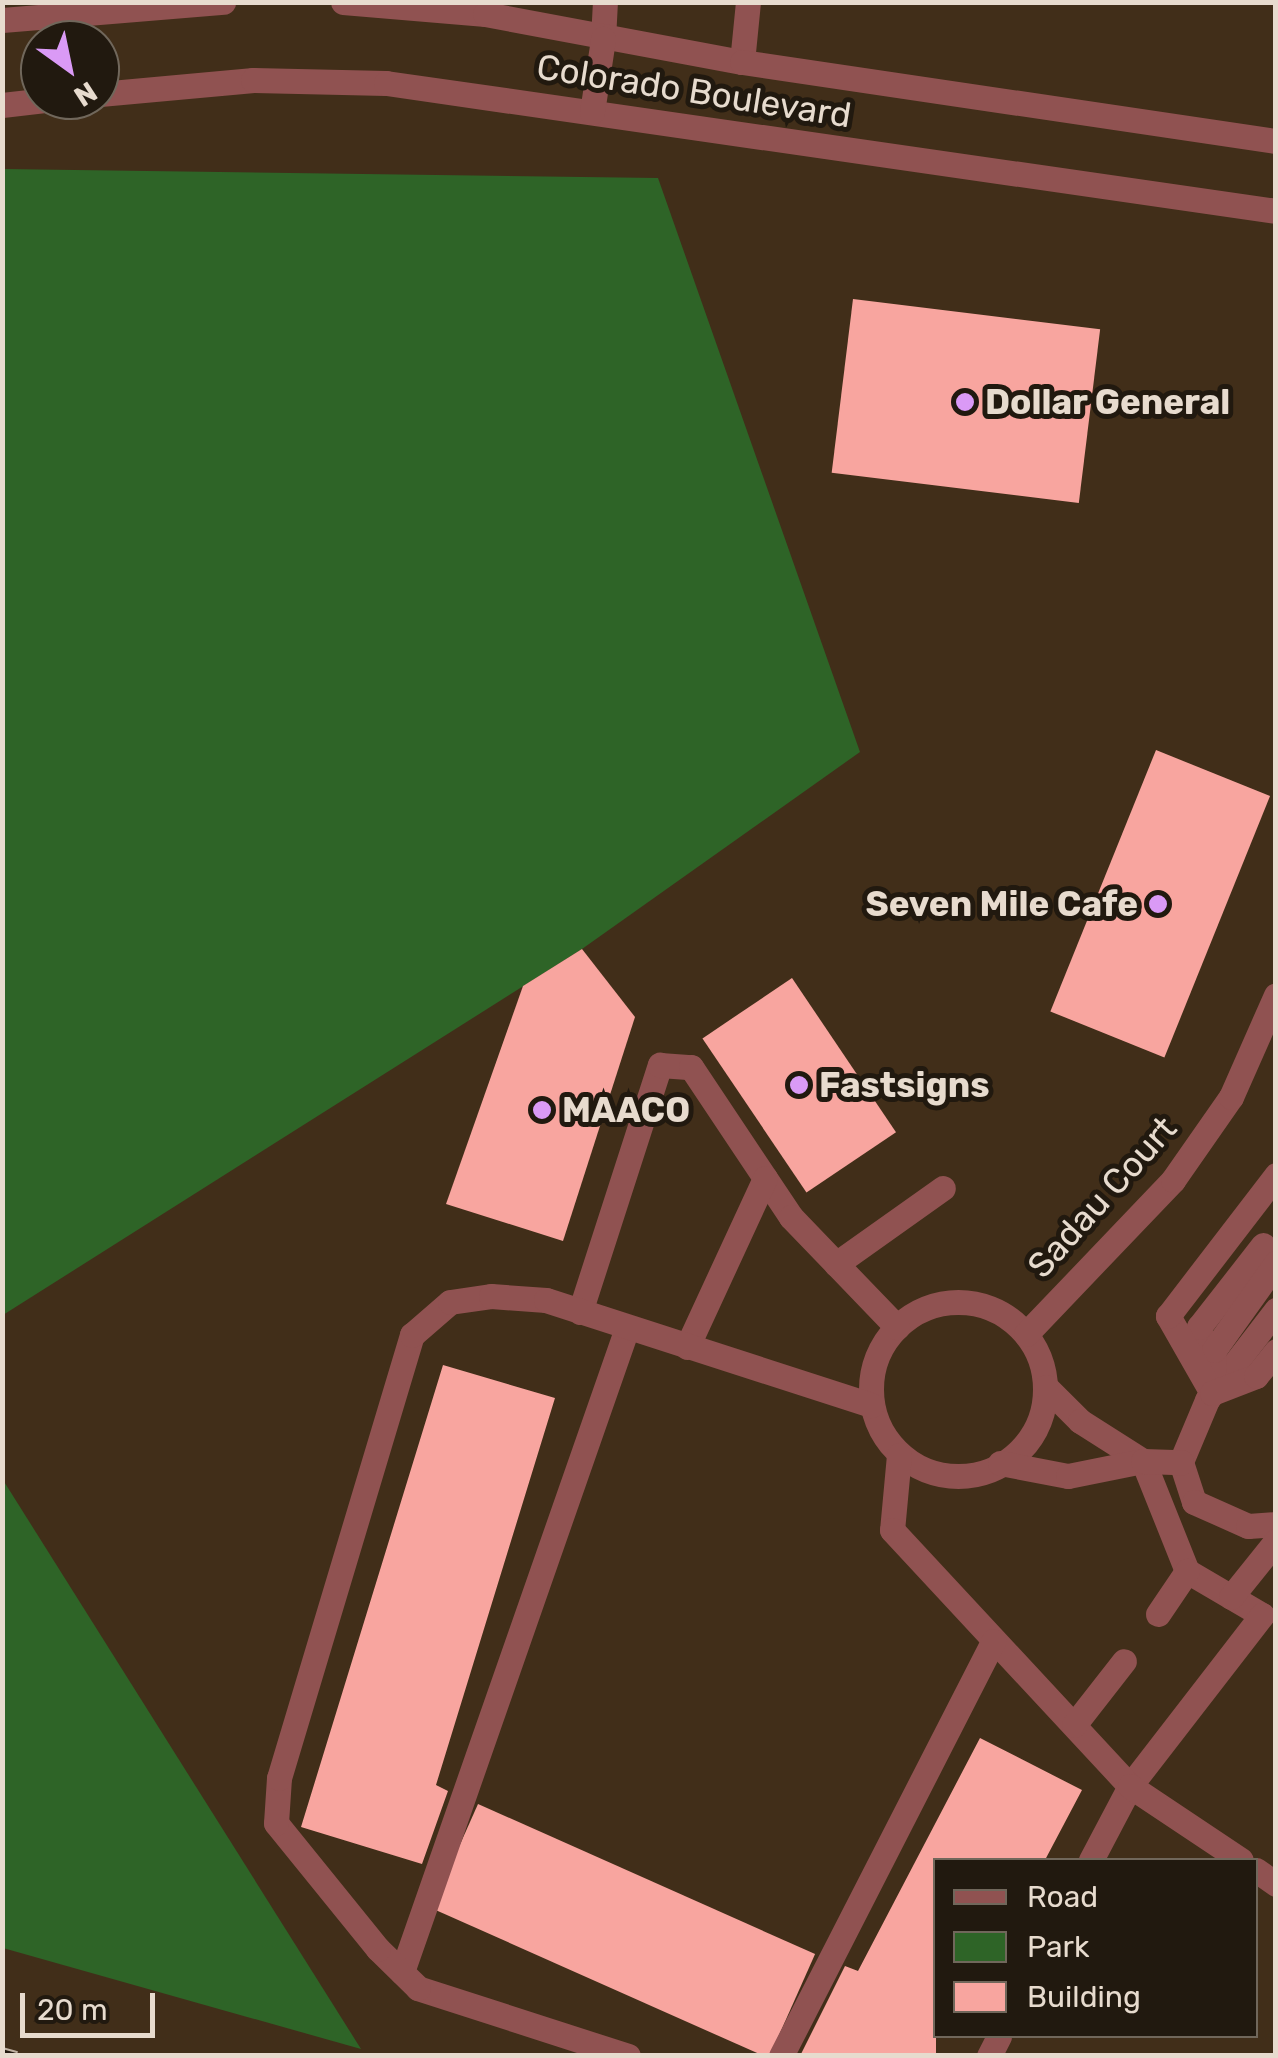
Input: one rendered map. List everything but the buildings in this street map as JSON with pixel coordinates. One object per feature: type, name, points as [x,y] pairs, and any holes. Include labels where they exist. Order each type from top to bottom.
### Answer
[{"type":"street","points":[[2,20],[223,2]]},
{"type":"street","name":"Colorado Boulevard","points":[[343,2],[485,14],[742,62],[1276,141]]},
{"type":"street","points":[[592,112],[604,39],[605,2]]},
{"type":"street","points":[[742,62],[748,2]]},
{"type":"street","name":"Colorado Boulevard","points":[[120,92],[253,80],[386,83],[1276,212]]},
{"type":"street","name":"Sadau Court","points":[[1026,1334],[1173,1180],[1231,1097],[1276,995]]},
{"type":"street","points":[[580,1312],[660,1065],[691,1067],[790,1217],[897,1327]]},
{"type":"street","points":[[1212,1393],[1168,1316],[1276,1175]]},
{"type":"street","points":[[687,1347],[764,1178]]},
{"type":"street","points":[[836,1264],[943,1188]]},
{"type":"street","points":[[1212,1393],[1214,1350],[1269,1254]]},
{"type":"street","points":[[628,2056],[418,1988],[378,1950],[276,1823],[280,1778],[412,1334],[450,1302],[491,1296],[546,1300],[872,1406]]},
{"type":"street","points":[[949,1303],[978,1304],[1004,1315],[1026,1334],[1040,1359],[1046,1387],[1041,1416],[1028,1442],[980,1474],[952,1477],[924,1470],[899,1455],[881,1433],[872,1406],[876,1363],[897,1327],[921,1310],[949,1303]]},
{"type":"street","points":[[1276,1310],[1212,1393],[1181,1462],[1194,1502],[1248,1526],[1276,1524]]},
{"type":"street","points":[[402,1972],[628,1328]]},
{"type":"street","points":[[1212,1393],[1256,1376],[1276,1352]]},
{"type":"street","points":[[1046,1387],[1080,1420],[1143,1461],[1187,1571],[1262,1615],[1130,1786],[1092,1858]]},
{"type":"street","points":[[899,1455],[892,1530],[1130,1786],[1238,1858]]},
{"type":"street","points":[[1000,1463],[1068,1476],[1143,1461],[1181,1462]]},
{"type":"street","points":[[1231,1597],[1276,1541]]},
{"type":"street","points":[[1158,1614],[1187,1571]]},
{"type":"street","points":[[780,2056],[993,1641]]},
{"type":"street","points":[[1074,1725],[1124,1661]]},
{"type":"green space","points":[[3,169],[658,178],[860,752],[582,949],[3,1315]]},
{"type":"green space","points":[[3,1480],[361,2049],[3,1948]]},
{"type":"railway","points":[[2,2052],[16,2056]]},
{"type":"place","name":"Dollar General","points":[[965,402]]},
{"type":"place","name":"Seven Mile Cafe","points":[[1158,904]]},
{"type":"place","name":"Fastsigns","points":[[799,1085]]},
{"type":"place","name":"MAACO","points":[[542,1110]]}]
